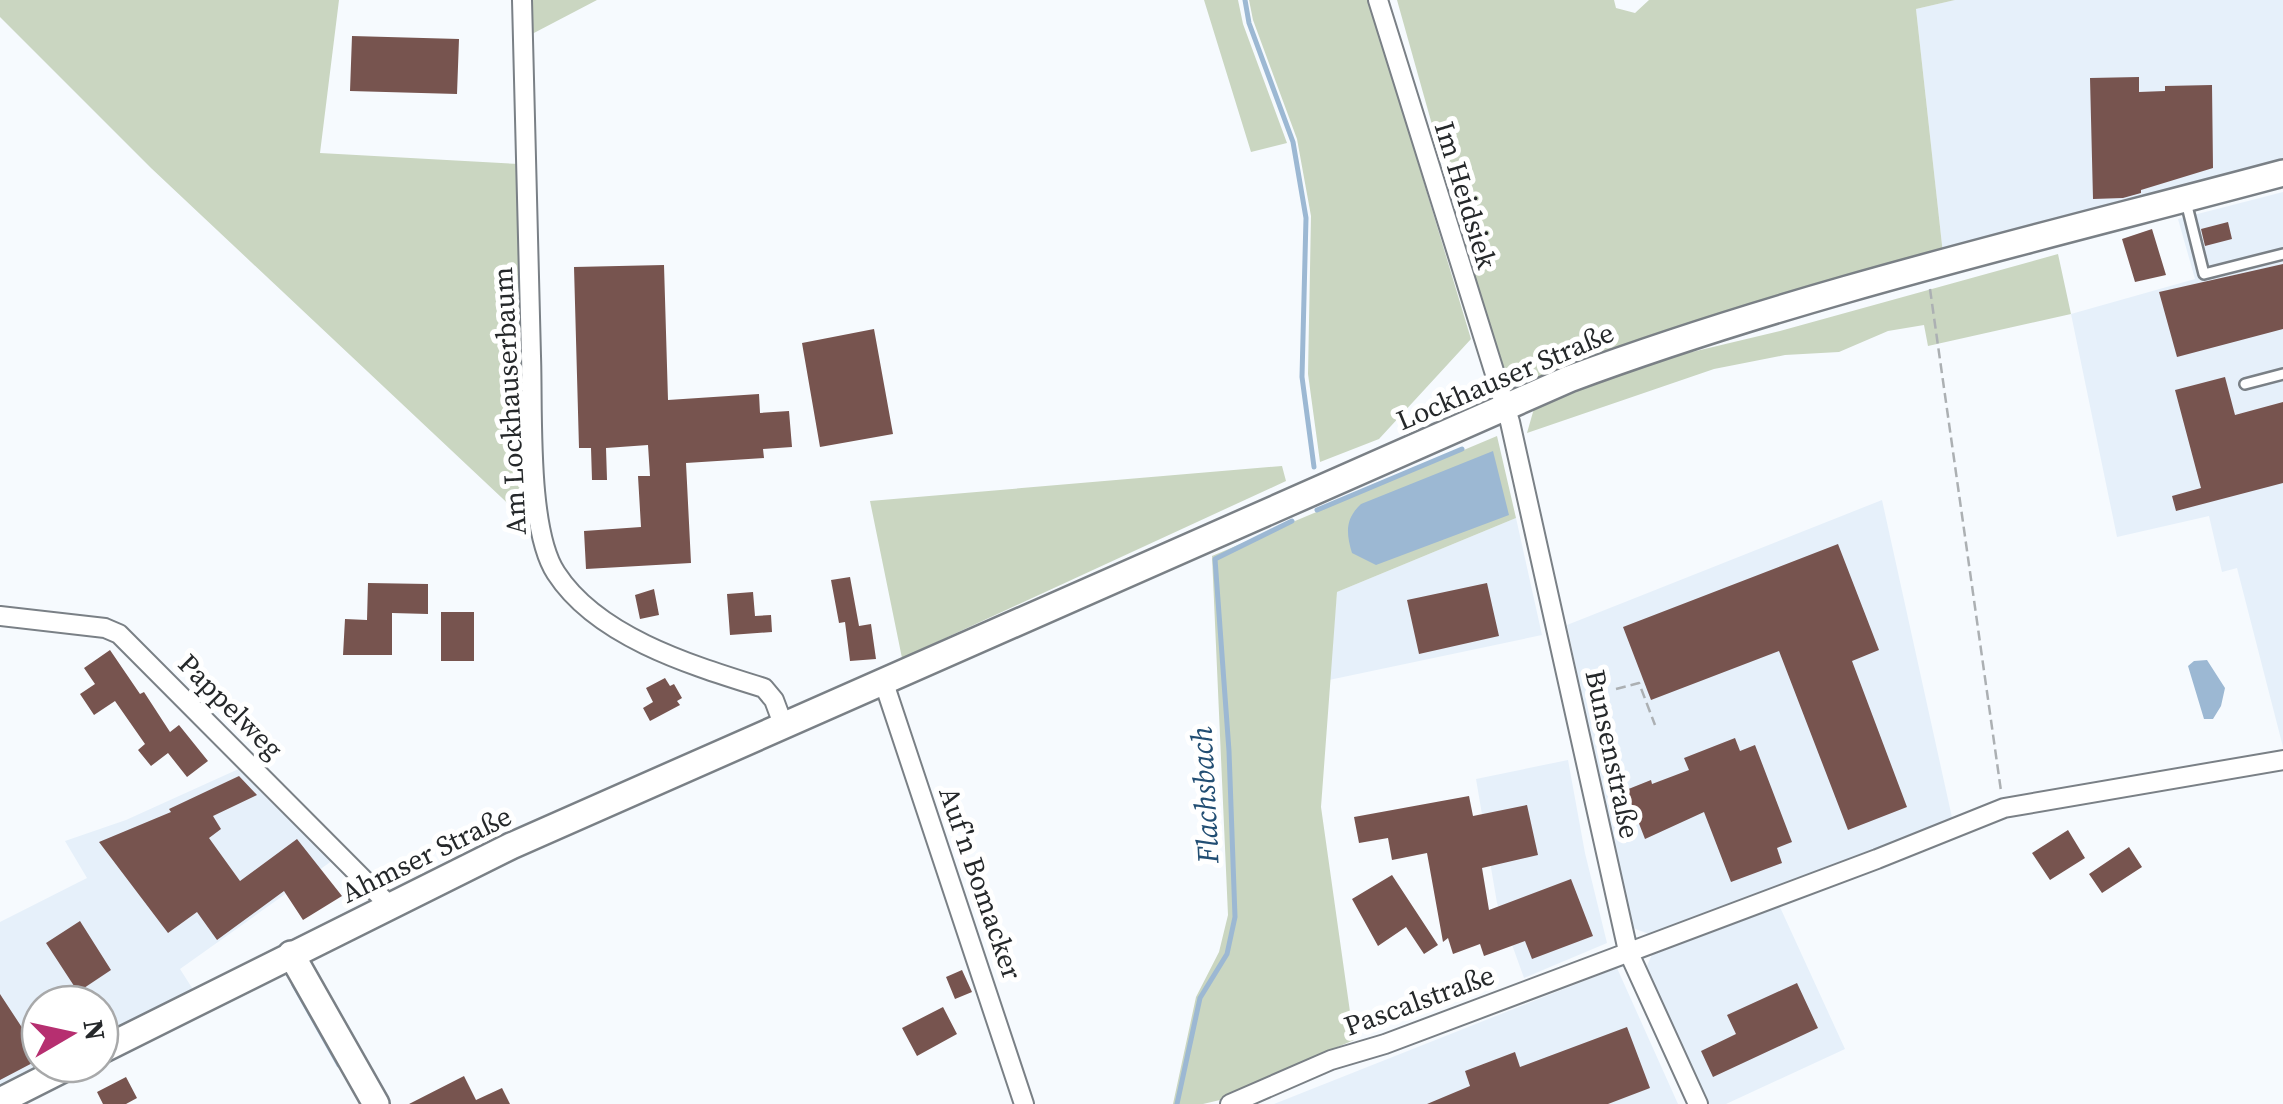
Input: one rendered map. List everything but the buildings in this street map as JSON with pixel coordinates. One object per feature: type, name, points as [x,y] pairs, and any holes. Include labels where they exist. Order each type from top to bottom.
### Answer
[{"type":"street","name":"Am Lockhauserbaum","points":[[522,0],[533,418],[544,551],[556,575],[602,619],[672,658],[764,688],[774,700],[783,724]]},
{"type":"street","name":"Im Heidsiek","points":[[1378,0],[1503,406]]},
{"type":"street","name":"Lockhauser Straße","points":[[783,724],[1569,378],[1714,327],[2283,173]]},
{"type":"street","name":"Bunsenstraße","points":[[1503,406],[1539,545],[1628,952],[1698,1104]]},
{"type":"street","name":"Pappelweg","points":[[0,616],[104,628],[118,634],[388,905]]},
{"type":"street","name":"Auf'n Bomacker","points":[[883,680],[1024,1104]]},
{"type":"street","name":"Ahmser Straße","points":[[120,1040],[511,846],[783,724]]},
{"type":"street","name":"Pascalstraße","points":[[1230,1104],[1331,1060],[1384,1044],[2004,808],[2283,760]]},
{"type":"street","points":[[291,954],[376,1104]]},
{"type":"street","points":[[0,1101],[34,1084]]},
{"type":"lane","points":[[2185,199],[2204,274],[2283,254]]},
{"type":"lane","points":[[2245,384],[2283,374]]},
{"type":"path","points":[[1933,300],[2004,808]]},
{"type":"path","points":[[1616,689],[1639,684],[1655,725]]},
{"type":"shaded area","points":[[1955,0],[2283,0],[2283,161],[1943,254],[1916,9]]},
{"type":"shaded area","points":[[2283,192],[2283,747],[2237,568],[2222,572],[2209,516],[2117,537],[2071,314],[2195,279],[2178,219]]},
{"type":"shaded area","points":[[1882,500],[1953,822],[1649,934],[1633,928],[1567,625]]},
{"type":"shaded area","points":[[1516,518],[1542,635],[1329,680],[1337,592]]},
{"type":"shaded area","points":[[1568,760],[1607,943],[1524,978],[1497,903],[1476,779]]},
{"type":"shaded area","points":[[243,767],[336,858],[180,969],[194,991],[120,1030],[120,984],[20,984],[20,1081],[0,1091],[0,922],[87,878],[65,841],[126,820]]},
{"type":"shaded area","points":[[1779,905],[1845,1049],[1726,1104],[1707,1104],[1646,968],[1654,950]]},
{"type":"shaded area","points":[[1617,968],[1678,1104],[1274,1104]]},
{"type":"green space","points":[[0,0],[339,0],[320,153],[519,164],[522,423],[534,528],[151,168],[0,17]]},
{"type":"green space","points":[[532,0],[597,0],[532,34]]},
{"type":"green space","points":[[1204,0],[1238,0],[1243,24],[1287,143],[1251,152]]},
{"type":"green space","points":[[1249,0],[1369,0],[1471,339],[1379,439],[1320,462],[1308,374],[1311,216],[1297,139]]},
{"type":"green space","points":[[1397,0],[1614,0],[1616,8],[1635,13],[1649,0],[1955,0],[1916,9],[1943,254],[1684,327],[1526,384],[1502,374]]},
{"type":"green space","points":[[2058,254],[2071,314],[1928,346],[1924,325],[1888,331],[1839,352],[1785,355],[1714,369],[1527,433],[1535,405],[1671,357]]},
{"type":"green space","points":[[1497,436],[1516,518],[1337,592],[1321,807],[1354,1040],[1268,1077],[1237,1096],[1203,1104],[1173,1104],[1196,997],[1219,952],[1228,915],[1212,556]]},
{"type":"green space","points":[[1282,466],[1286,481],[902,658],[870,501]]},
{"type":"water","points":[[1493,451],[1509,515],[1376,565],[1352,553],[1348,527],[1361,504]]},
{"type":"water","points":[[2207,660],[2225,688],[2213,719],[2204,719],[2188,666]]},
{"type":"waterway","name":"Flachsbach","points":[[1245,0],[1249,23],[1293,142],[1306,218],[1302,377],[1314,467]]},
{"type":"waterway","points":[[1317,510],[1462,449]]},
{"type":"waterway","name":"Flachsbach","points":[[1177,1104],[1200,998],[1227,954],[1235,917],[1229,751],[1215,559],[1292,521]]},
{"type":"waterway","points":[[294,985],[339,1065]]}]
